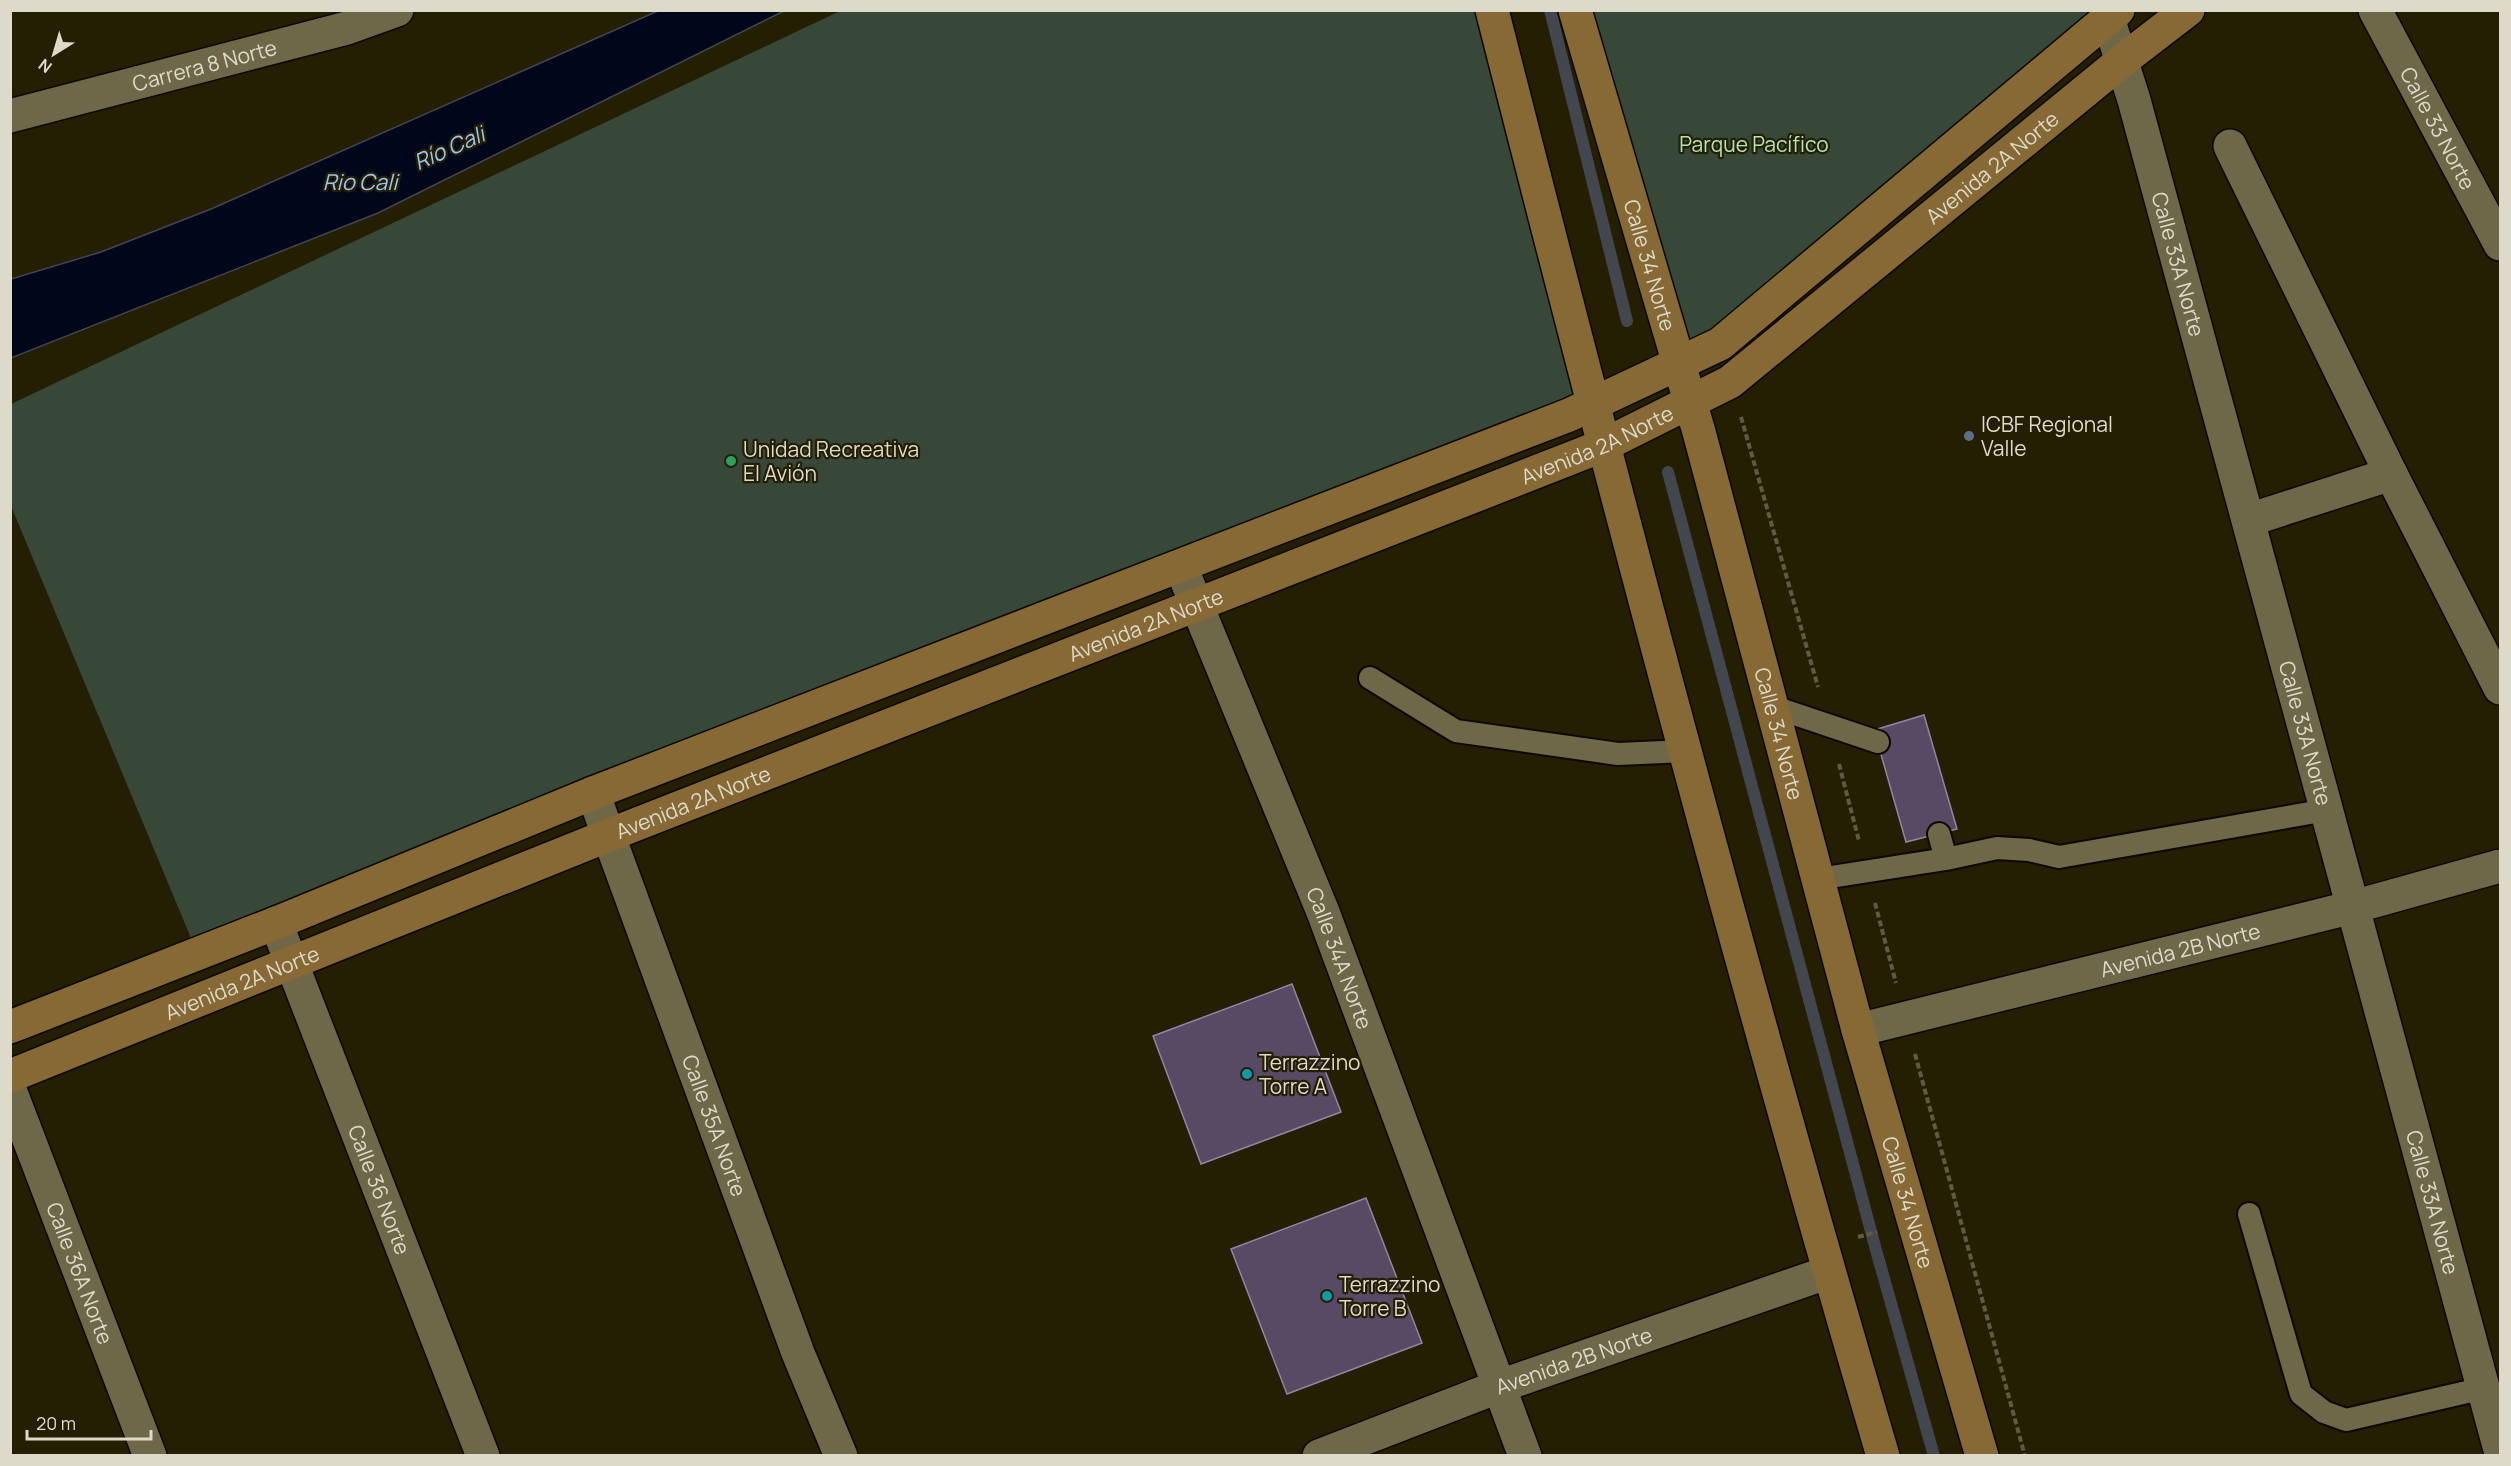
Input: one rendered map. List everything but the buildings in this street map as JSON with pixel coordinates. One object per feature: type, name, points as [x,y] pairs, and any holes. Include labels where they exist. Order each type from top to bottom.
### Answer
[{"type":"main road","points":[[1492,10],[1602,446],[1829,1272],[1883,1455]]},
{"type":"main road","name":"Calle 34 Norte","points":[[1575,10],[1690,403],[1858,1030],[1982,1455]]},
{"type":"main road","name":"Avenida 2A Norte","points":[[10,1076],[609,835],[1602,446],[1690,403],[1730,382],[2123,60],[2188,10]]},
{"type":"main road","name":"Avenida 2A Norte","points":[[10,1028],[276,923],[593,793],[1181,567],[1592,404],[1720,344],[2113,14]]},
{"type":"street","name":"Carrera 8 Norte","points":[[10,116],[346,20],[397,10]]},
{"type":"street","name":"Calle 33 Norte","points":[[2375,10],[2500,244]]},
{"type":"street","name":"Calle 33A Norte","points":[[2113,14],[2123,60],[2500,1450]]},
{"type":"street","points":[[2230,146],[2391,474],[2500,688]]},
{"type":"street","points":[[2248,520],[2391,474]]},
{"type":"street","name":"Calle 34A Norte","points":[[1181,567],[1323,912],[1525,1455]]},
{"type":"street","name":"Calle 35A Norte","points":[[593,793],[798,1353],[841,1455]]},
{"type":"street","name":"Avenida 2B Norte","points":[[1858,1030],[2353,907],[2500,866]]},
{"type":"street","name":"Calle 36 Norte","points":[[276,923],[483,1455]]},
{"type":"street","name":"Calle 36A Norte","points":[[10,1090],[150,1455]]},
{"type":"street","name":"Avenida 2B Norte","points":[[1319,1455],[1500,1386],[1829,1272]]},
{"type":"lane","points":[[1370,678],[1456,731],[1618,754],[1686,751]]},
{"type":"lane","points":[[1771,706],[1828,723],[1878,742]]},
{"type":"lane","points":[[1818,879],[1946,859],[1997,848],[2029,850],[2060,857],[2327,810]]},
{"type":"lane","points":[[1939,834],[1946,859]]},
{"type":"lane","points":[[2249,1214],[2301,1394],[2324,1412],[2346,1420],[2484,1388]]},
{"type":"path","points":[[1739,411],[1828,723],[1905,1018],[2025,1455]]},
{"type":"path","points":[[1856,1238],[1884,1230]]},
{"type":"green space","name":"Unidad Recreativa El Avión","points":[[840,11],[1492,11],[1592,404],[198,955],[11,506],[11,404]]},
{"type":"green space","name":"Parque Pacífico","points":[[1575,11],[2118,11],[1679,363]]},
{"type":"water","name":"Rio Cali","points":[[660,10],[784,11],[378,213],[11,358],[11,279],[101,252],[211,209]]},
{"type":"waterway","points":[[1550,10],[1627,321]]},
{"type":"waterway","points":[[1668,472],[1876,1250],[1934,1456]]},
{"type":"place","name":"ICBF Regional Valle","points":[[1969,436]]},
{"type":"place","name":"Unidad Recreativa El Avión","points":[[731,461]]},
{"type":"place","name":"Terrazzino Torre A","points":[[1247,1074]]},
{"type":"place","name":"Terrazzino Torre B","points":[[1327,1296]]},
{"type":"water label","name":"Río Cali","points":[[449,148]]}]
